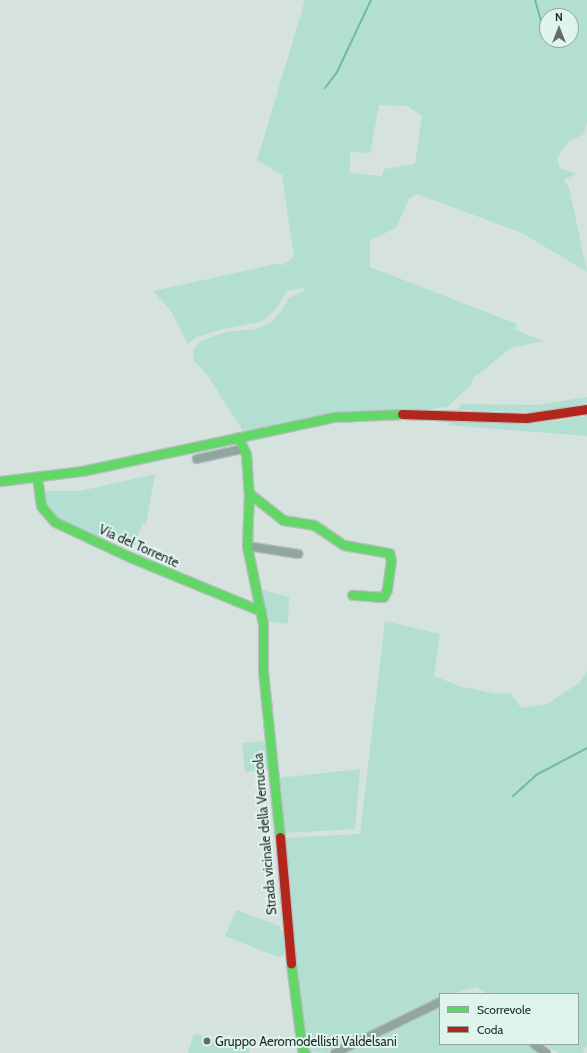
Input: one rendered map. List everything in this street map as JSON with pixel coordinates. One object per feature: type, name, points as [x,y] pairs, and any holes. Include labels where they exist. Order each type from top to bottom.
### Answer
[{"type":"street","points":[[0,481],[90,470],[334,417],[396,414],[526,418],[587,409]]},
{"type":"street","name":"Strada vicinale della Verrucola","points":[[238,437],[242,449],[246,454],[249,493],[247,546],[261,611],[263,671],[283,870],[285,920],[302,1049],[306,1053]]},
{"type":"street","points":[[197,459],[242,449]]},
{"type":"street","name":"Via del Torrente","points":[[37,477],[40,502],[46,514],[55,522],[130,557],[261,611]]},
{"type":"street","points":[[249,493],[283,520],[314,525],[344,545],[389,553],[391,560],[387,590],[383,597],[352,595]]},
{"type":"street","points":[[247,546],[298,554]]},
{"type":"street","points":[[335,1053],[439,1002]]},
{"type":"street","points":[[535,1045],[546,1053]]},
{"type":"green space","points":[[305,0],[587,0],[587,123],[583,135],[570,140],[557,158],[560,168],[576,174],[563,180],[569,187],[587,272],[522,233],[417,194],[409,199],[396,228],[370,240],[370,267],[517,324],[516,330],[543,341],[511,348],[473,378],[470,386],[447,407],[243,431],[206,373],[194,361],[193,350],[201,341],[226,332],[256,329],[271,322],[282,310],[289,298],[304,291],[304,288],[287,291],[276,309],[263,321],[223,329],[197,337],[188,344],[171,311],[153,291],[276,264],[283,265],[294,257],[282,175],[257,160]],"holes":[[[379,105],[407,106],[422,116],[415,164],[384,169],[382,176],[350,173],[350,152],[370,153]]]},
{"type":"green space","points":[[587,397],[587,403],[536,412],[457,410],[462,404],[538,405]]},
{"type":"green space","points":[[587,416],[587,436],[446,425],[454,420],[525,422],[559,421]]},
{"type":"green space","points":[[155,474],[146,524],[142,524],[134,547],[102,532],[98,539],[66,525],[46,507],[45,491],[80,491]]},
{"type":"green space","points":[[262,590],[289,597],[288,624],[267,621]]},
{"type":"green space","points":[[385,621],[440,634],[434,676],[459,686],[497,694],[510,693],[521,708],[547,704],[580,682],[587,671],[587,1045],[583,1053],[559,1053],[545,1045],[579,1045],[579,993],[485,993],[476,987],[455,993],[439,993],[439,999],[329,1053],[309,1052],[305,1043],[290,933],[284,838],[360,834]]},
{"type":"green space","points":[[267,741],[269,770],[245,772],[242,743]]},
{"type":"green space","points":[[360,769],[355,829],[284,833],[278,778]]},
{"type":"green space","points":[[236,910],[280,926],[280,930],[283,931],[287,954],[278,957],[225,936]]},
{"type":"green space","points":[[439,1006],[439,1045],[529,1045],[539,1053],[343,1053]]},
{"type":"green space","name":"Gruppo Aeromodellisti Valdelsani","points":[[194,1034],[250,1048],[249,1053],[188,1053]]},
{"type":"waterway","points":[[325,88],[337,72],[371,0]]},
{"type":"waterway","points":[[535,0],[539,14]]},
{"type":"waterway","points":[[513,796],[536,775],[587,748]]},
{"type":"traffic: fast","points":[[0,481],[82,471],[334,417],[402,414]]},
{"type":"traffic: fast","points":[[238,437],[246,454],[249,493],[247,546],[263,624],[263,671],[280,837]]},
{"type":"traffic: fast","points":[[37,477],[41,506],[55,522],[130,557],[261,611]]},
{"type":"traffic: fast","points":[[249,493],[283,520],[314,525],[344,545],[389,553],[391,560],[387,590],[383,597],[352,595]]},
{"type":"traffic: fast","points":[[291,964],[302,1049],[305,1053]]},
{"type":"traffic: jam","points":[[402,414],[526,418],[587,409]]},
{"type":"traffic: jam","points":[[280,837],[291,964]]},
{"type":"place","name":"Gruppo Aeromodellisti Valdelsani","points":[[207,1041]]}]
